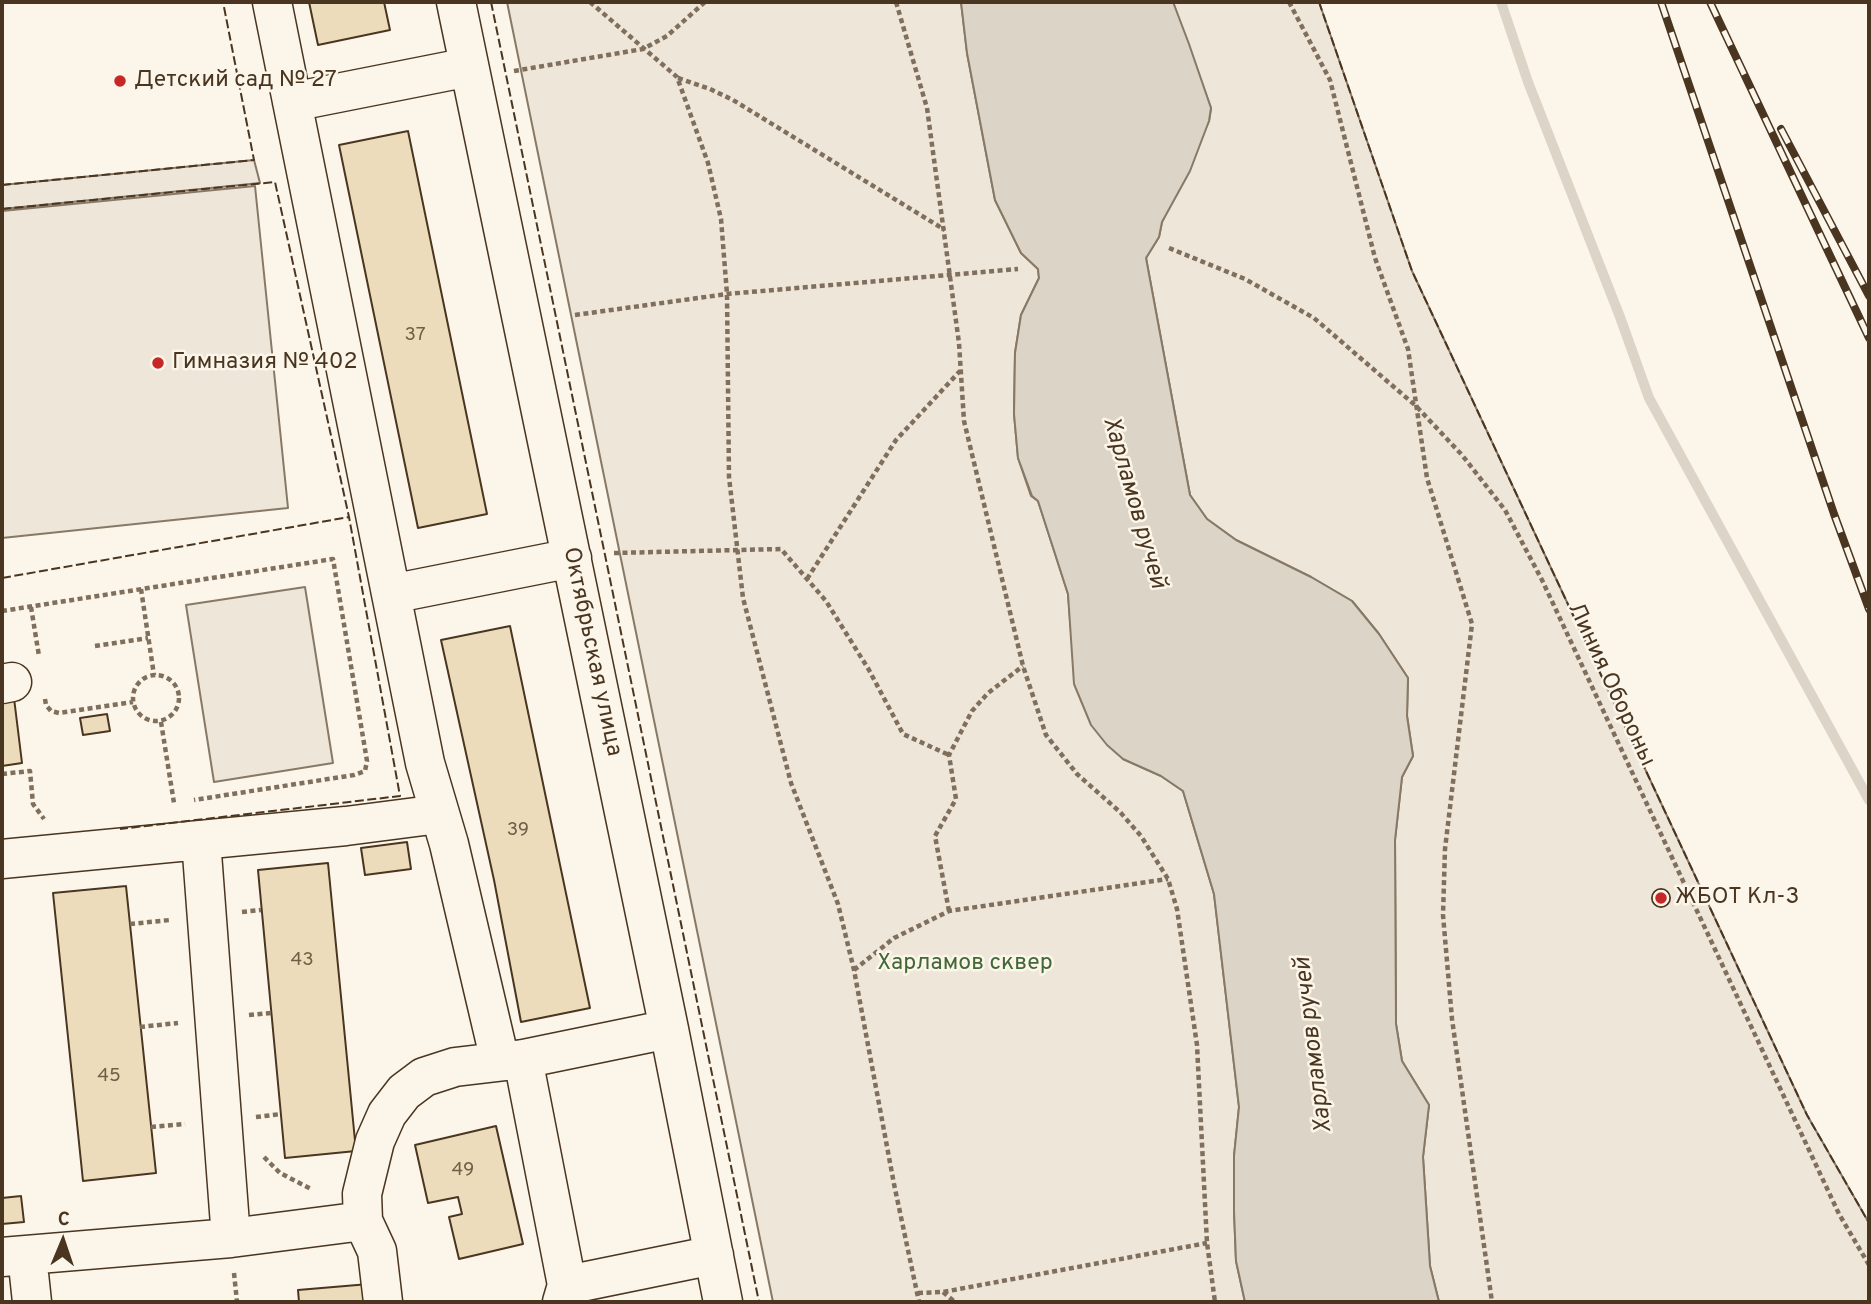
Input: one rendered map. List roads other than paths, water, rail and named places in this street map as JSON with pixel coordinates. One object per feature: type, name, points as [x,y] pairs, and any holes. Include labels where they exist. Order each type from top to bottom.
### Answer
[{"type":"street","points":[[272,2],[425,763],[511,1060],[565,1293],[714,1255]]},
{"type":"street","name":"Октябрьская улица","points":[[456,2],[723,1302]]},
{"type":"street","points":[[292,102],[469,67]]},
{"type":"street","points":[[391,594],[572,558]]},
{"type":"street","points":[[2,859],[439,814]]},
{"type":"street","points":[[201,840],[231,1238]]},
{"type":"street","points":[[355,1222],[375,1141],[387,1114],[404,1092],[424,1077],[455,1067],[511,1060],[669,1029]]},
{"type":"street","points":[[32,1302],[15,1256],[231,1238],[355,1222]]},
{"type":"street","points":[[355,1222],[377,1251],[383,1302]]},
{"type":"water","name":"Харламов ручей","points":[[961,2],[1173,2],[1189,44],[1211,108],[1209,121],[1190,171],[1162,222],[1159,237],[1146,258],[1190,495],[1207,519],[1236,540],[1311,577],[1352,601],[1379,634],[1408,678],[1407,716],[1413,756],[1402,777],[1395,840],[1396,1024],[1402,1061],[1429,1105],[1423,1157],[1430,1266],[1439,1302],[1245,1302],[1236,1261],[1234,1211],[1234,1156],[1239,1107],[1214,894],[1183,791],[1161,776],[1123,759],[1107,745],[1091,725],[1074,684],[1068,594],[1038,501],[1032,496],[1018,458],[1014,414],[1015,353],[1021,315],[1039,278],[1038,269],[1021,253],[995,200],[967,53]]},
{"type":"waterway","points":[[1501,2],[1528,82],[1649,398],[1869,800]]},
{"type":"railway","points":[[1661,2],[1834,514],[1869,609]]},
{"type":"railway","points":[[1710,2],[1869,338]]},
{"type":"railway","points":[[1781,129],[1869,296]]},
{"type":"place","name":"Детский сад № 27","points":[[120,81]]},
{"type":"place","name":"Гимназия № 402","points":[[158,363]]},
{"type":"place","name":"ЖБОТ Кл-3","points":[[1661,898]]},
{"type":"park label","name":"Харламов сквер","points":[[965,964]]}]
